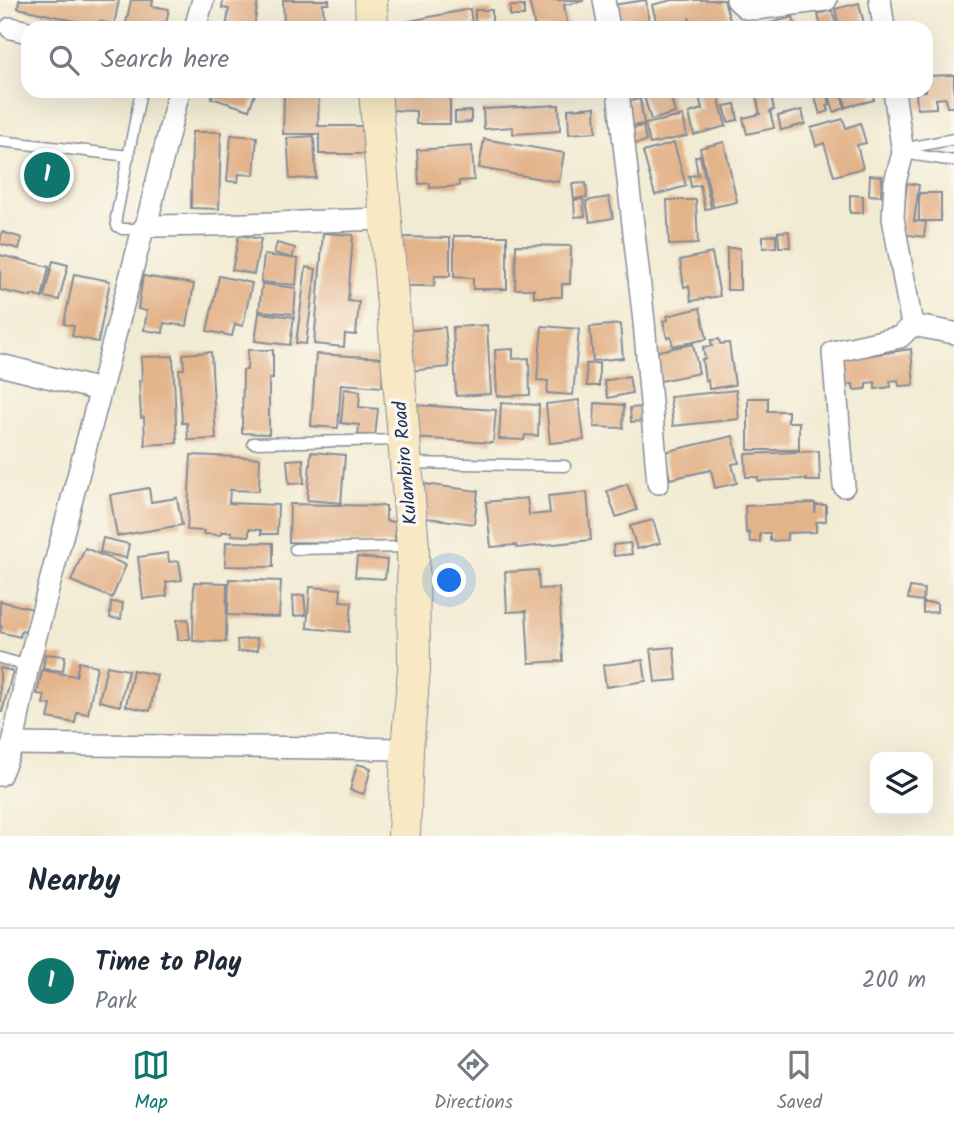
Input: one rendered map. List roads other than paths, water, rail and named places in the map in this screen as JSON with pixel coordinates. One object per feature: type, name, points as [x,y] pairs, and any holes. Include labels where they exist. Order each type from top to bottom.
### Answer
[{"type":"street","points":[[197,21],[203,0]]},
{"type":"street","points":[[371,0],[372,21]]},
{"type":"street","points":[[604,0],[608,21]]},
{"type":"street","points":[[737,0],[746,8],[755,9],[826,0]]},
{"type":"street","points":[[880,0],[883,21]]},
{"type":"street","points":[[0,775],[13,744],[27,666],[177,98]]},
{"type":"street","name":"Kulambiro Road","points":[[376,98],[413,547],[414,669],[404,836]]},
{"type":"street","points":[[619,98],[644,322],[658,483]]},
{"type":"street","points":[[895,98],[903,151],[895,182],[892,218],[912,325]]},
{"type":"street","points":[[144,227],[387,219]]},
{"type":"street","points":[[912,325],[954,333]]},
{"type":"street","points":[[844,486],[833,352],[900,337],[912,325]]},
{"type":"street","points":[[0,365],[100,390]]},
{"type":"street","points":[[13,744],[408,749]]},
{"type":"lane","points":[[140,98],[116,218],[117,226],[122,229],[144,227]]},
{"type":"lane","points":[[903,151],[954,139]]},
{"type":"lane","points":[[0,141],[129,156]]},
{"type":"lane","points":[[903,151],[954,161]]},
{"type":"lane","points":[[253,443],[404,452],[565,466]]},
{"type":"lane","points":[[295,549],[413,547]]},
{"type":"lane","points":[[0,658],[27,666]]},
{"type":"place","name":"Time to Play","points":[[47,175]]}]
